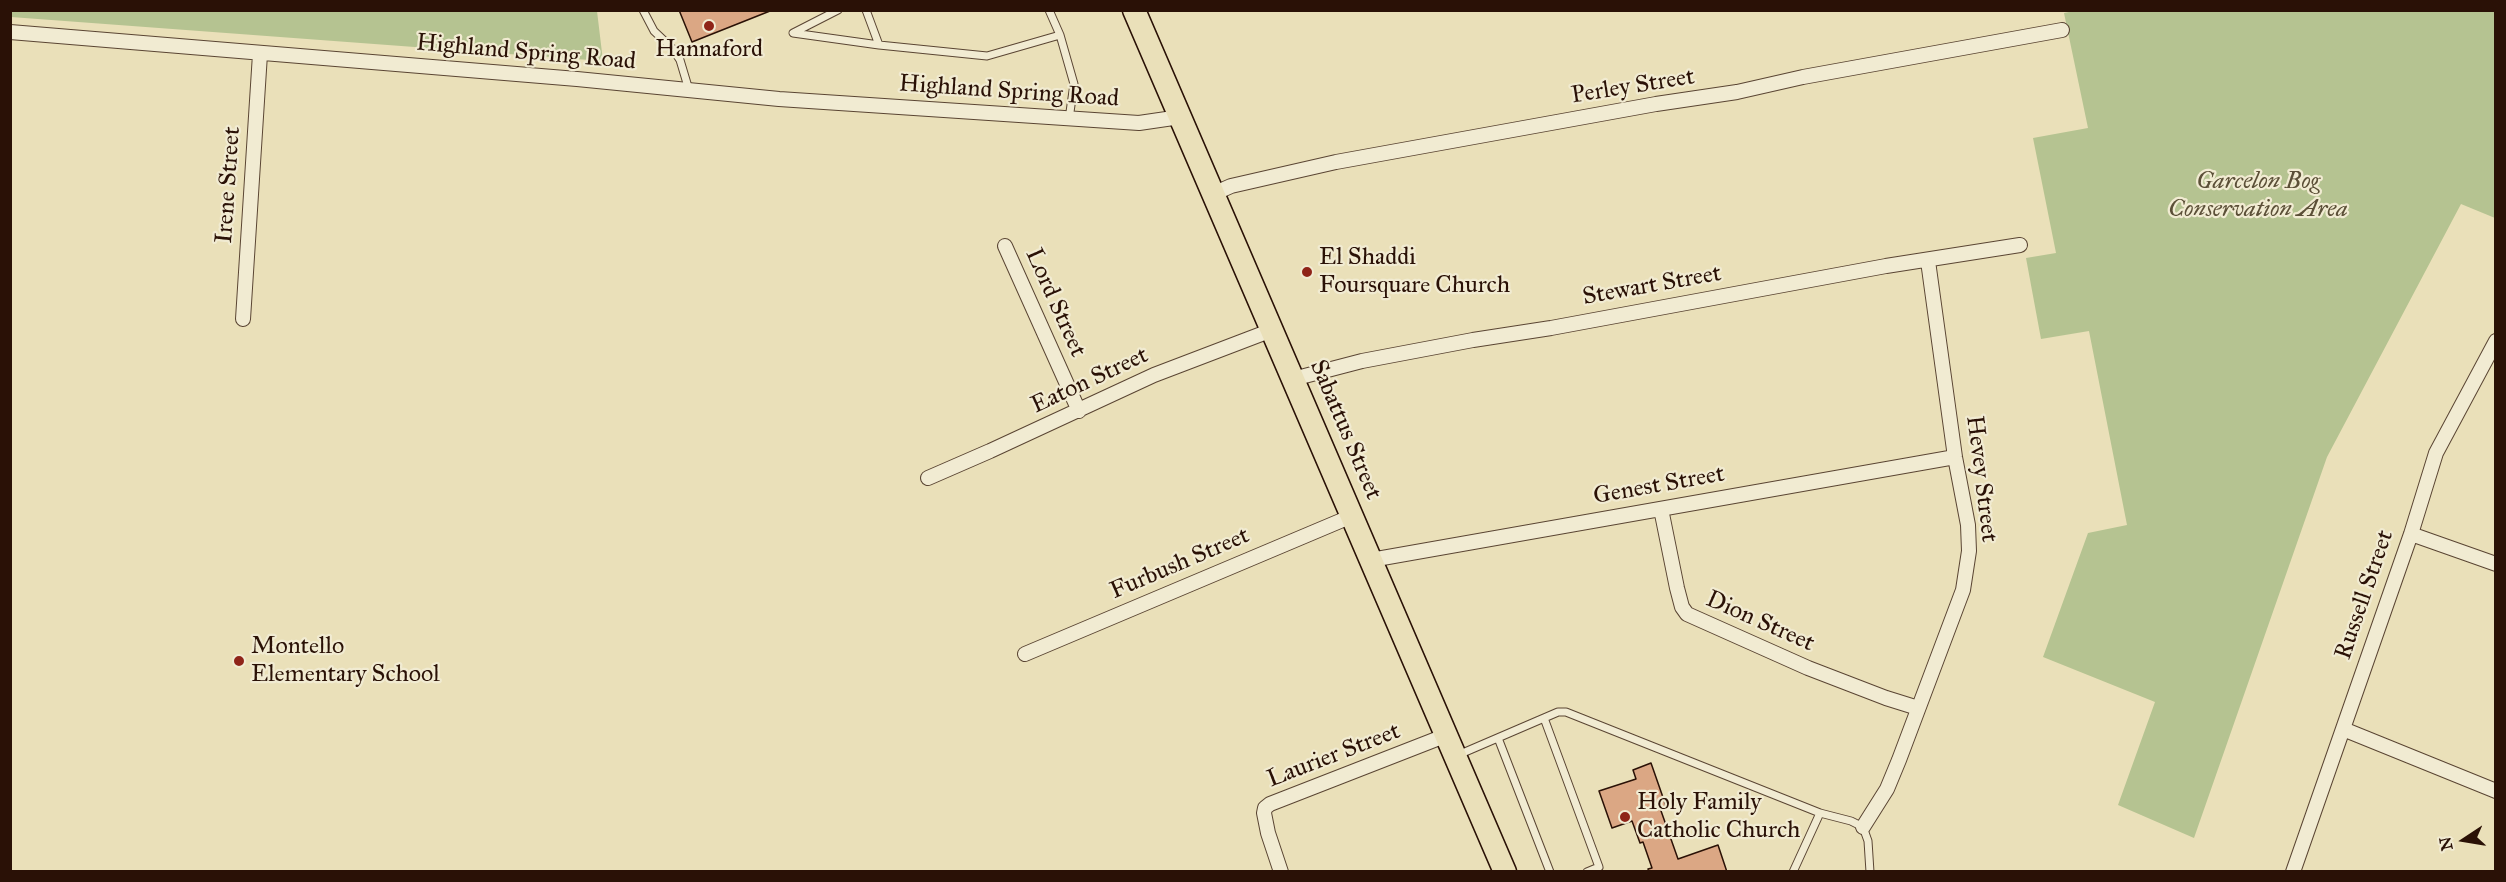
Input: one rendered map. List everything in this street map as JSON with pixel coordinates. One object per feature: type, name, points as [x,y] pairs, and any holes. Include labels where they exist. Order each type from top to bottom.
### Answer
[{"type":"main road","name":"Sabattus Street","points":[[1134,10],[1505,872]]},
{"type":"street","name":"Perley Street","points":[[1213,194],[1231,186],[1336,162],[1656,104],[1702,98],[1803,77],[2062,30]]},
{"type":"street","name":"Highland Spring Road","points":[[10,32],[779,99],[1139,123],[1180,117]]},
{"type":"street","name":"Irene Street","points":[[243,319],[260,54]]},
{"type":"street","name":"Stewart Street","points":[[1293,379],[1362,361],[1473,340],[1551,328],[1886,266],[2020,245]]},
{"type":"street","name":"Lord Street","points":[[1005,246],[1079,411]]},
{"type":"street","name":"Hevey Street","points":[[1863,827],[1887,789],[1963,590],[1969,551],[1968,525],[1955,457],[1928,261]]},
{"type":"street","name":"Eaton Street","points":[[928,478],[1154,375],[1272,330]]},
{"type":"street","name":"Russell Street","points":[[2293,872],[2411,534],[2436,453],[2496,340]]},
{"type":"street","name":"Genest Street","points":[[1371,560],[1955,457]]},
{"type":"street","name":"Dion Street","points":[[1661,509],[1677,588],[1682,607],[1687,614],[1808,668],[1918,708]]},
{"type":"street","name":"Furbush Street","points":[[1025,654],[1352,516]]},
{"type":"street","points":[[2411,534],[2496,564]]},
{"type":"street","points":[[2343,729],[2496,791]]},
{"type":"street","name":"Laurier Street","points":[[1281,872],[1264,813],[1265,808],[1270,804],[1447,735]]},
{"type":"lane","points":[[643,10],[654,31],[673,49],[680,60],[690,91]]},
{"type":"lane","points":[[838,10],[793,33],[987,56],[1060,35]]},
{"type":"lane","points":[[866,10],[879,45]]},
{"type":"lane","points":[[1049,10],[1060,35],[1074,84],[1069,118]]},
{"type":"lane","points":[[1456,756],[1558,712],[1566,712],[1820,813],[1851,821],[1863,827],[1868,841],[1870,872]]},
{"type":"lane","points":[[1544,718],[1599,867],[1587,872]]},
{"type":"lane","points":[[1498,738],[1550,872]]},
{"type":"lane","points":[[1793,872],[1820,813]]},
{"type":"green space","name":"Garcelon Bog Conservation Area","points":[[2079,10],[2495,11],[2495,218],[2461,204],[2327,457],[2194,838],[2118,805],[2155,702],[2043,657],[2088,533],[2127,525],[2089,331],[2041,339],[2026,258],[2056,253],[2033,138],[2088,128],[2064,13]]},
{"type":"green space","points":[[10,11],[597,11],[603,61],[11,17]]},
{"type":"building","name":"Hannaford","points":[[679,10],[770,10],[770,11],[692,42]]},
{"type":"building","name":"Holy Family Catholic Church","points":[[1651,763],[1666,806],[1660,808],[1678,859],[1718,845],[1727,872],[1649,872],[1648,869],[1652,868],[1643,842],[1640,843],[1632,821],[1612,828],[1599,791],[1636,779],[1633,770]]},
{"type":"place","name":"Hannaford","points":[[709,26]]},
{"type":"place","name":"El Shaddi Foursquare Church","points":[[1307,272]]},
{"type":"place","name":"Montello Elementary School","points":[[239,661]]},
{"type":"place","name":"Holy Family Catholic Church","points":[[1625,817]]}]
